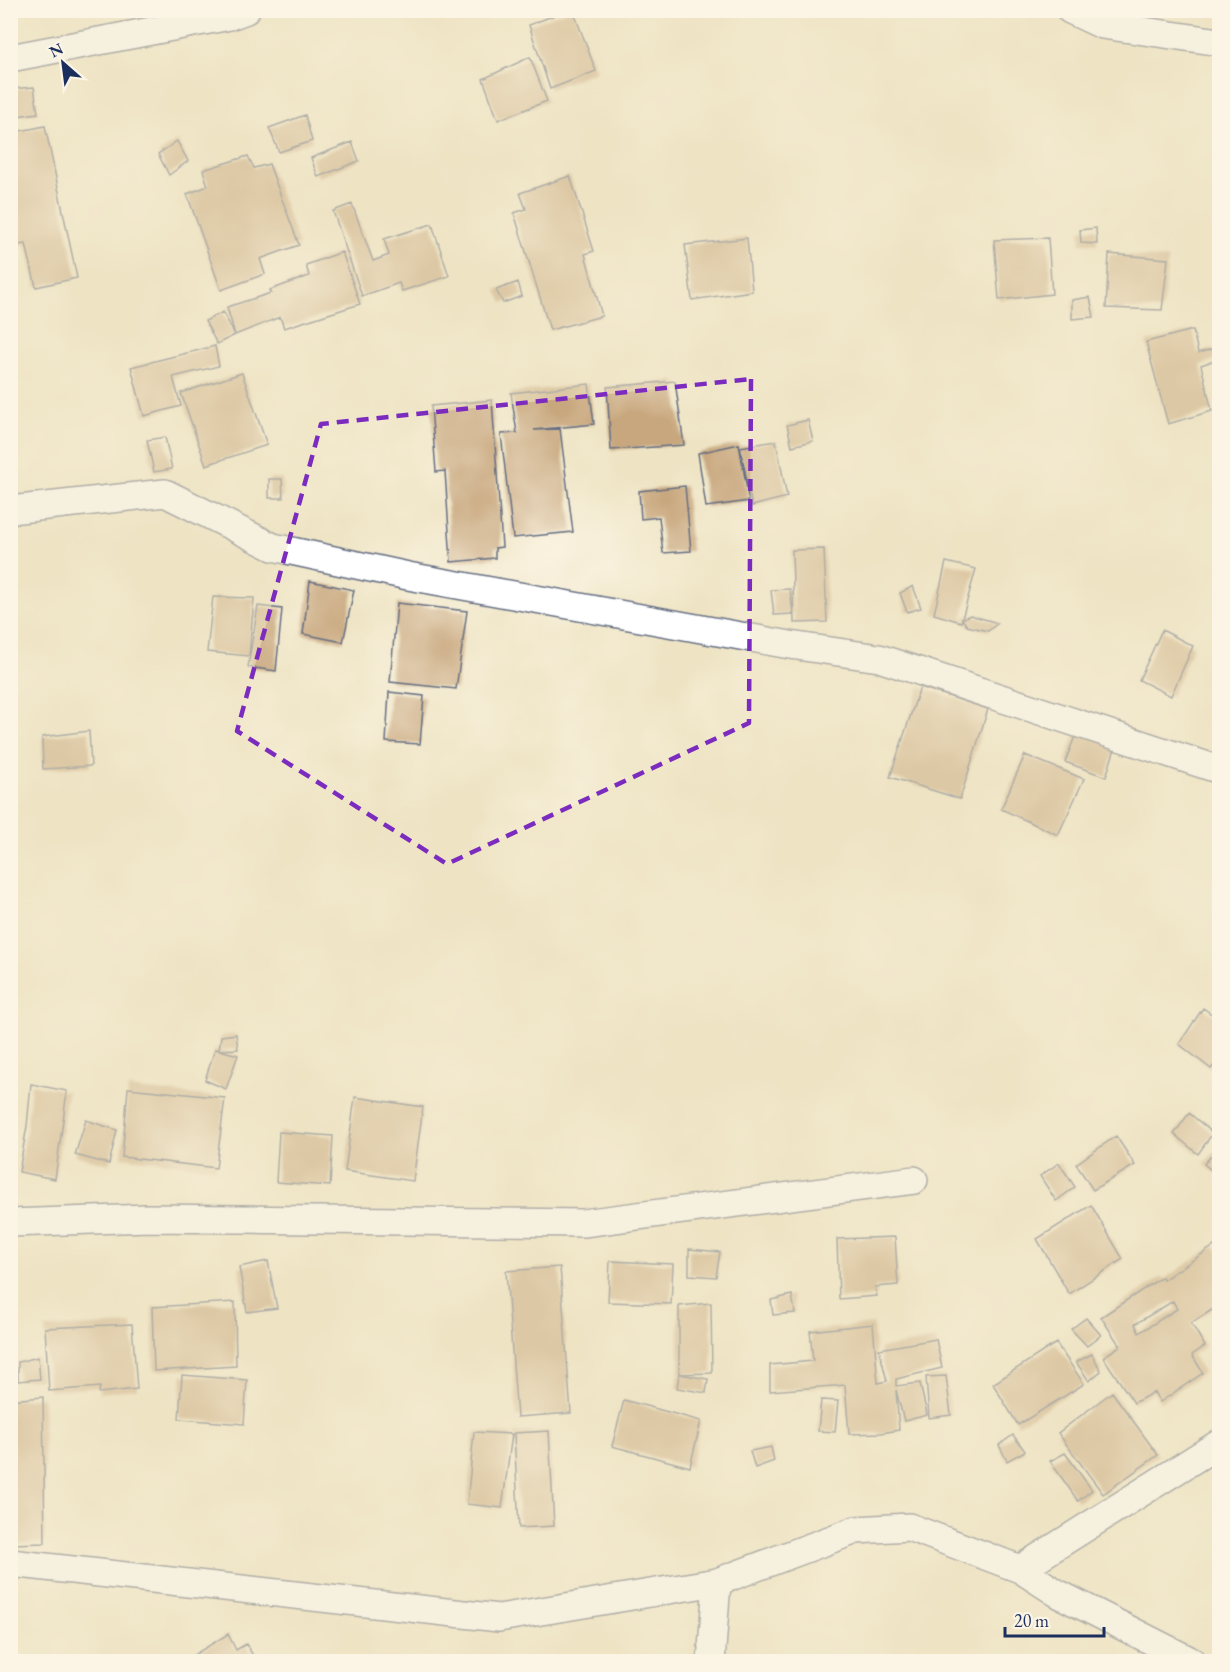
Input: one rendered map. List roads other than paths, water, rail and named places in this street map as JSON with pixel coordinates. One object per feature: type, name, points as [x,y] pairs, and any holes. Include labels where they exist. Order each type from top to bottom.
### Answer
[{"type":"street","points":[[10,58],[230,16],[246,10]]},
{"type":"street","points":[[1070,10],[1102,25],[1220,42]]},
{"type":"street","points":[[10,510],[165,493],[273,547],[408,576],[790,645],[879,658],[1220,770]]},
{"type":"street","points":[[10,1222],[148,1218],[583,1223],[914,1180]]},
{"type":"street","points":[[1020,1569],[1220,1443]]},
{"type":"street","points":[[10,1563],[499,1618],[717,1582],[856,1530],[909,1527],[1020,1569],[1057,1593],[1193,1662]]},
{"type":"street","points":[[711,1662],[717,1582]]}]
